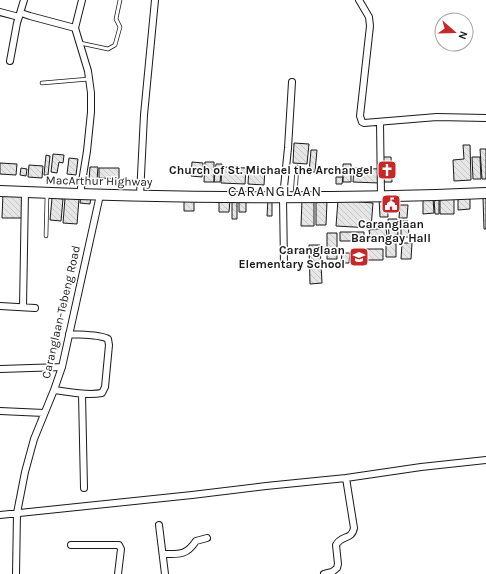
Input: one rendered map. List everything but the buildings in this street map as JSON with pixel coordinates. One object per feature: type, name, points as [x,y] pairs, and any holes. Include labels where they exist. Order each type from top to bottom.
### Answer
[{"type":"main road","name":"MacArthur Highway","points":[[0,191],[100,195],[295,198],[486,193]]},
{"type":"street","points":[[10,61],[24,0]]},
{"type":"street","points":[[80,194],[87,151],[92,93],[88,71],[75,28],[82,0]]},
{"type":"street","points":[[140,195],[144,115],[155,0]]},
{"type":"street","points":[[359,0],[365,9],[370,26],[360,116],[364,123],[437,117],[486,118]]},
{"type":"street","points":[[0,12],[30,16],[75,28]]},
{"type":"street","points":[[284,264],[283,197],[292,82]]},
{"type":"street","points":[[380,122],[381,196]]},
{"type":"street","points":[[23,307],[25,192]]},
{"type":"street","name":"Caranglaan-Tebeng Road","points":[[16,574],[17,513],[25,472],[34,439],[62,367],[100,195]]},
{"type":"street","points":[[0,306],[35,308]]},
{"type":"street","points":[[54,390],[82,394],[96,394],[102,393],[105,386],[109,344],[108,339],[100,336],[69,334]]},
{"type":"street","points":[[0,369],[62,367]]},
{"type":"street","points":[[82,394],[84,488]]},
{"type":"street","points":[[0,411],[44,413]]},
{"type":"street","points":[[0,515],[346,478],[421,467],[486,460]]},
{"type":"street","points":[[324,574],[332,572],[337,568],[337,543],[340,539],[350,536],[354,531],[346,478]]},
{"type":"street","points":[[159,525],[165,574]]},
{"type":"street","points":[[163,554],[183,554],[192,548],[196,541],[208,538]]},
{"type":"street","points":[[71,545],[119,545],[118,574]]},
{"type":"lane","points":[[80,43],[108,49],[115,44],[120,26],[116,19],[120,0]]},
{"type":"lane","points":[[42,83],[90,79]]},
{"type":"lane","points":[[295,198],[297,167]]},
{"type":"lane","points":[[46,236],[47,193]]},
{"type":"place","name":"Church of St. Michael the Archangel","points":[[387,170]]},
{"type":"place","name":"Caranglaan Barangay Hall","points":[[391,204]]},
{"type":"place","name":"Caranglaan Elementary School","points":[[359,257]]},
{"type":"district","name":"CARANGLAAN","points":[[275,191]]}]
